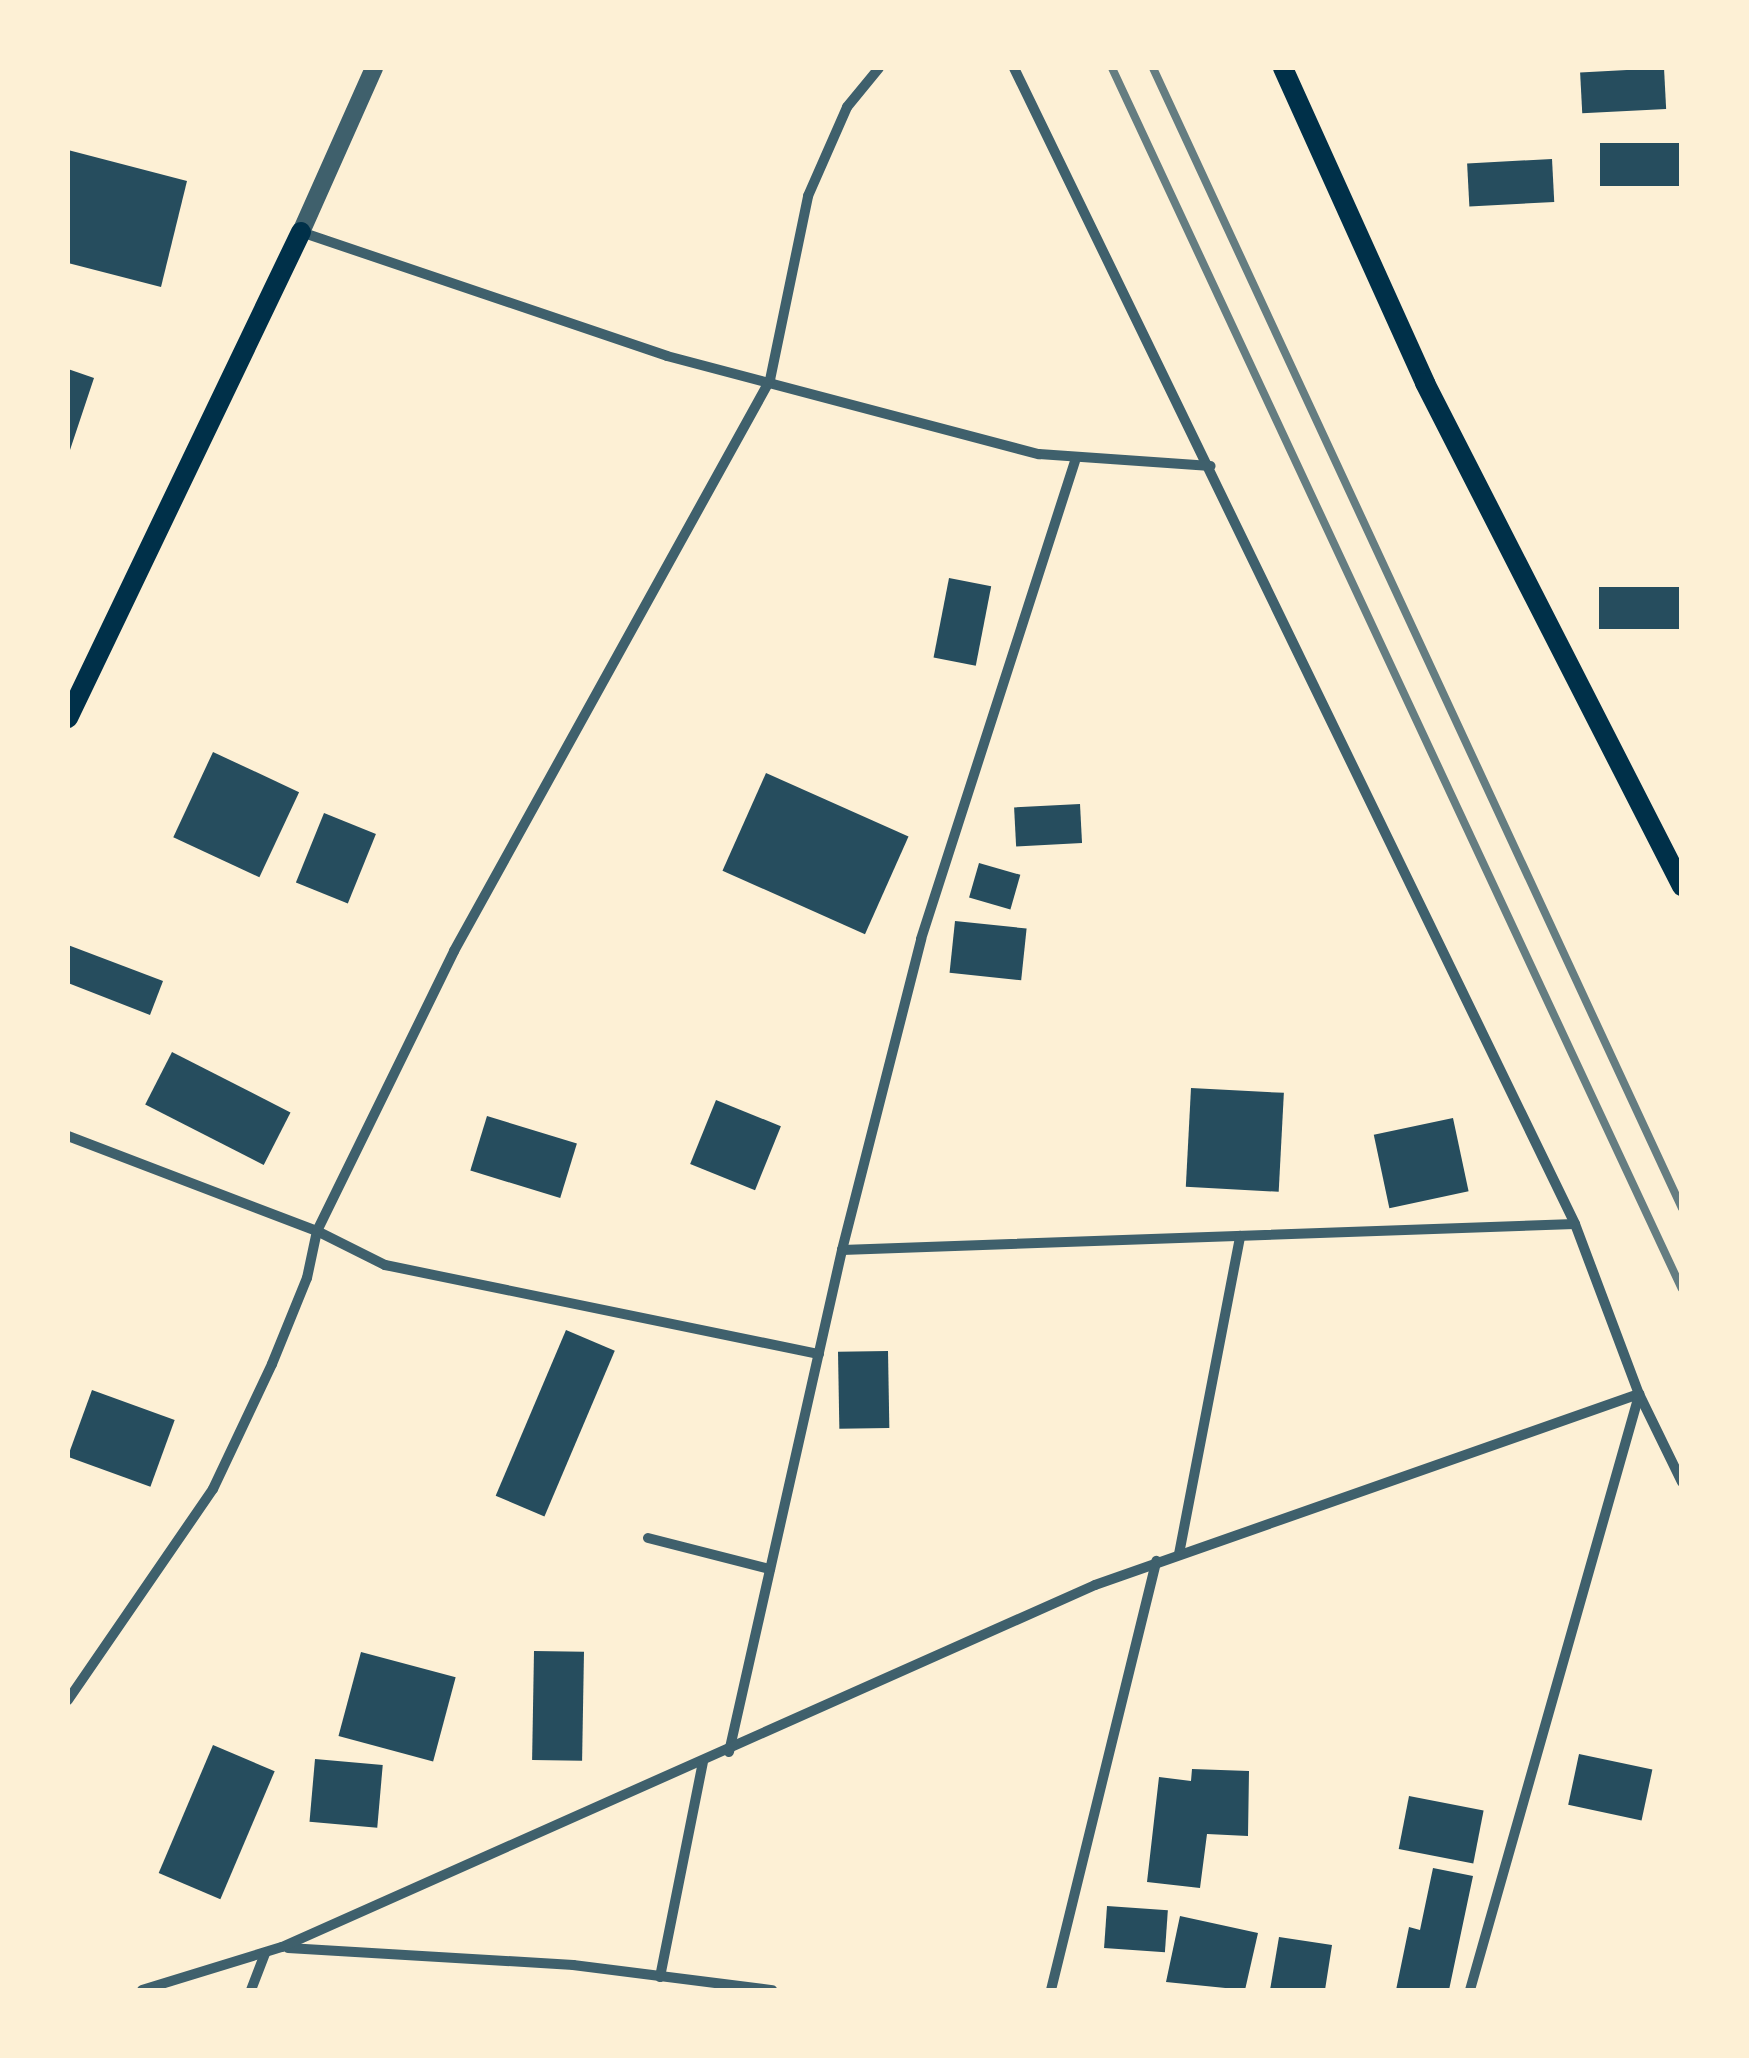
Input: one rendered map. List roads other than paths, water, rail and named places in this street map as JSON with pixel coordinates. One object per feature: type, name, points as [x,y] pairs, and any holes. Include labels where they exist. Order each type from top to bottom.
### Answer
[{"type":"main road","points":[[1284,68],[1425,383],[1682,886]]},
{"type":"main road","points":[[68,718],[301,232]]},
{"type":"street","points":[[374,68],[301,232],[667,356],[1075,461],[1211,466]]},
{"type":"street","points":[[68,1700],[213,1490],[307,1278],[317,1231],[463,934],[770,380],[808,196],[847,107],[879,68]]},
{"type":"street","points":[[1014,68],[1211,466],[1575,1224],[1639,1394],[1682,1482]]},
{"type":"street","points":[[729,1752],[842,1250],[921,939],[1075,461]]},
{"type":"street","points":[[68,1136],[317,1231],[384,1265],[819,1354]]},
{"type":"street","points":[[842,1250],[1575,1224]]},
{"type":"street","points":[[1179,1554],[1240,1236]]},
{"type":"street","points":[[142,1990],[282,1948],[1156,1562],[1639,1394]]},
{"type":"street","points":[[1470,1990],[1639,1394]]},
{"type":"street","points":[[648,1538],[770,1569]]},
{"type":"street","points":[[1051,1990],[1156,1562]]},
{"type":"street","points":[[660,1976],[703,1762]]},
{"type":"street","points":[[282,1948],[431,1954],[772,1990]]},
{"type":"street","points":[[251,1990],[265,1952]]},
{"type":"railway","points":[[1112,68],[1682,1289]]},
{"type":"railway","points":[[1153,68],[1682,1208]]}]
